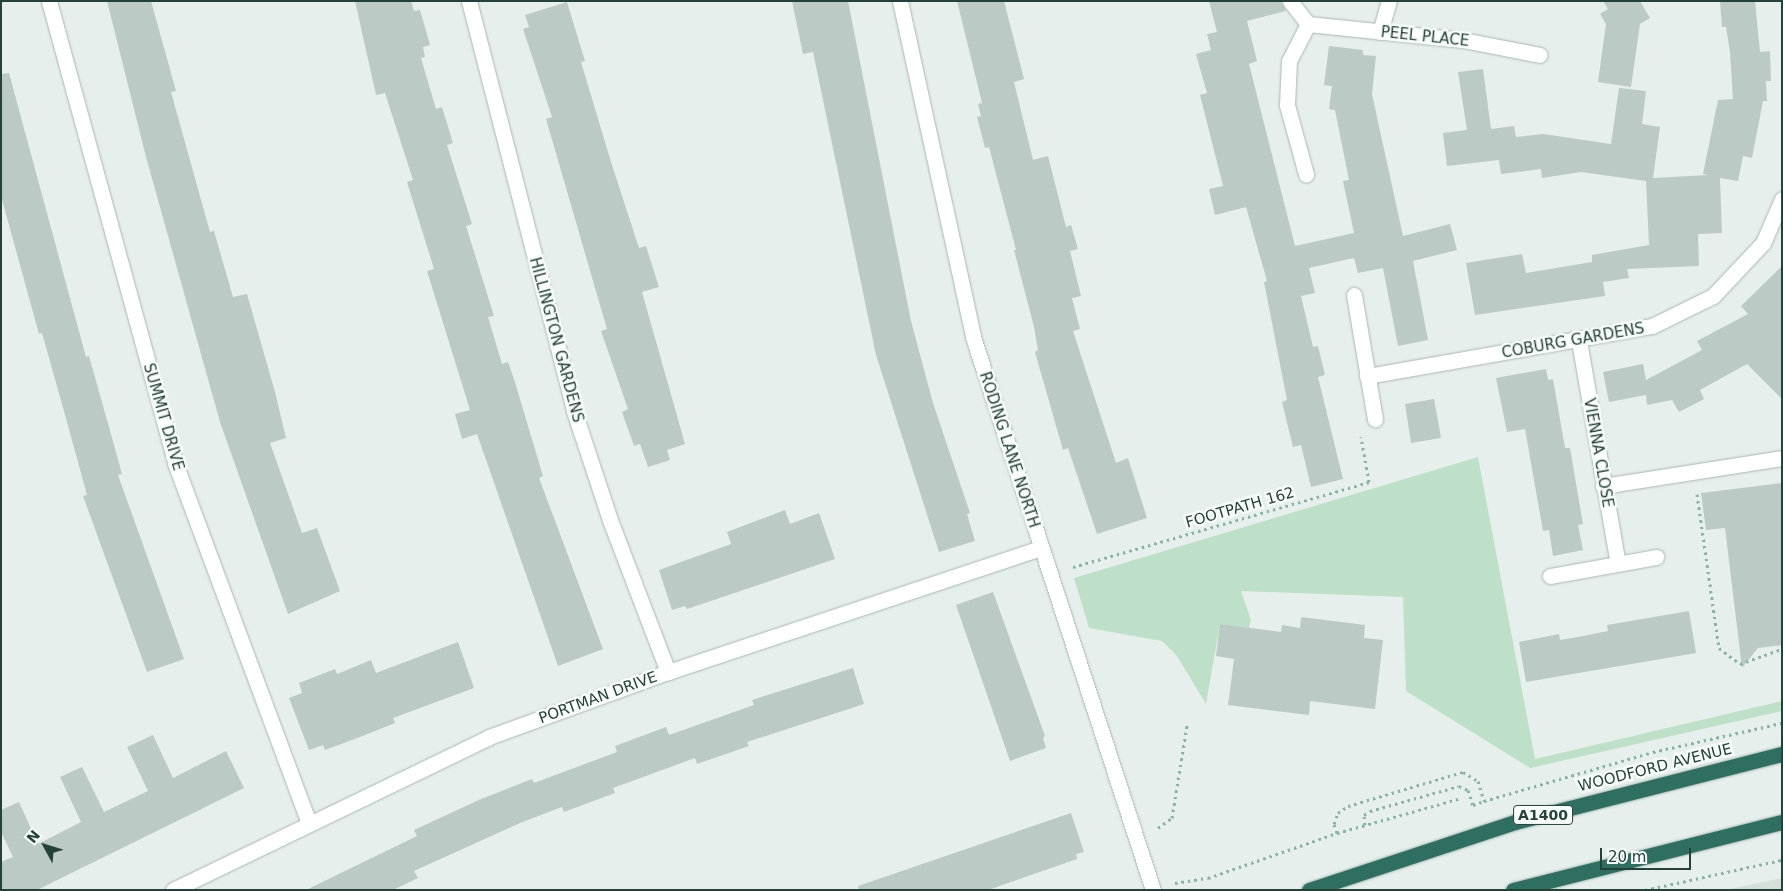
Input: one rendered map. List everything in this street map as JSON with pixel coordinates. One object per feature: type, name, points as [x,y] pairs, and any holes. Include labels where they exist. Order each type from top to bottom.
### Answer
[{"type":"highway","name":"WOODFORD AVENUE","points":[[1309,890],[1516,822],[1782,754]]},
{"type":"highway","points":[[1513,890],[1782,822]]},
{"type":"street","name":"SUMMIT DRIVE","points":[[49,1],[175,463],[309,823]]},
{"type":"street","name":"HILLINGTON GARDENS","points":[[469,1],[574,411],[610,520],[668,672]]},
{"type":"street","name":"RODING LANE NORTH","points":[[900,1],[973,337],[1048,574],[1137,843],[1150,889]]},
{"type":"street","points":[[1290,1],[1308,24],[1289,61],[1287,105],[1306,174]]},
{"type":"street","points":[[1380,32],[1389,1]]},
{"type":"street","name":"PEEL PLACE","points":[[1308,24],[1462,40],[1540,56]]},
{"type":"street","name":"COBURG GARDENS","points":[[1367,376],[1579,341],[1652,326],[1713,296],[1763,243],[1782,199]]},
{"type":"street","points":[[1354,295],[1375,419]]},
{"type":"street","name":"VIENNA CLOSE","points":[[1579,341],[1618,564]]},
{"type":"street","points":[[1603,486],[1694,470],[1782,458]]},
{"type":"street","name":"PORTMAN DRIVE","points":[[173,890],[489,737],[668,672],[1040,548]]},
{"type":"street","points":[[1550,576],[1656,557]]},
{"type":"path","name":"FOOTPATH 162","points":[[1048,574],[1369,482],[1361,435],[1375,419]]},
{"type":"path","points":[[1694,470],[1719,648],[1740,664],[1782,649]]},
{"type":"path","points":[[1365,826],[1364,814],[1370,810],[1459,786],[1468,790],[1473,805],[1653,752],[1782,723]]},
{"type":"path","points":[[1137,843],[1172,818],[1186,725]]},
{"type":"path","points":[[1337,833],[1334,824],[1338,813],[1348,806],[1463,772],[1478,781],[1484,801]]},
{"type":"path","points":[[1150,889],[1208,878],[1337,833],[1458,799]]},
{"type":"path","points":[[1645,890],[1782,860]]},
{"type":"shaded area","points":[[1782,878],[1782,890],[1725,890]]},
{"type":"green space","points":[[1478,457],[1535,759],[1782,701],[1782,711],[1530,768],[1406,691],[1403,597],[1241,591],[1251,620],[1249,628],[1220,624],[1206,704],[1177,656],[1162,641],[1089,628],[1074,578]]},
{"type":"building","points":[[107,1],[151,1],[176,91],[171,92],[210,232],[214,231],[233,297],[247,294],[275,392],[286,438],[270,443],[302,533],[317,528],[340,591],[288,614],[220,422],[146,157]]},
{"type":"building","points":[[355,1],[411,1],[414,11],[420,10],[430,45],[423,47],[425,57],[421,58],[436,109],[442,107],[453,143],[447,145],[472,224],[466,226],[494,316],[488,317],[502,364],[508,362],[514,379],[543,476],[539,478],[603,649],[558,666],[477,434],[462,439],[455,414],[470,410],[427,271],[434,269],[407,182],[413,180],[385,93],[376,95]]},
{"type":"building","points":[[792,1],[848,1],[911,321],[933,403],[970,513],[967,514],[975,541],[939,552],[876,355],[813,52],[803,54]]},
{"type":"building","points":[[957,1],[1004,1],[1024,79],[1014,82],[1033,160],[1048,156],[1066,227],[1071,225],[1078,249],[1070,251],[1081,296],[1072,298],[1080,329],[1073,331],[1116,463],[1128,458],[1147,518],[1097,534],[1068,448],[1063,450],[1035,352],[1038,350],[1034,327],[1014,250],[1016,250],[989,147],[985,148],[977,117],[981,116],[978,104],[982,103]]},
{"type":"building","points":[[1209,1],[1281,1],[1286,11],[1247,21],[1257,61],[1249,64],[1295,246],[1354,233],[1343,181],[1349,180],[1335,110],[1329,109],[1332,86],[1324,85],[1329,46],[1363,50],[1363,55],[1376,56],[1372,94],[1403,236],[1450,224],[1457,250],[1413,261],[1428,340],[1398,346],[1383,268],[1358,273],[1354,258],[1309,268],[1315,293],[1301,296],[1313,347],[1318,346],[1325,375],[1318,377],[1343,479],[1311,487],[1301,445],[1293,447],[1282,402],[1287,400],[1264,282],[1267,281],[1246,207],[1215,215],[1209,189],[1223,186],[1200,95],[1207,93],[1196,54],[1211,50],[1207,34],[1217,32]]},
{"type":"building","points":[[1603,1],[1640,1],[1650,18],[1640,24],[1631,87],[1598,82],[1606,24],[1600,14],[1608,9]]},
{"type":"building","points":[[1720,1],[1755,1],[1760,52],[1770,51],[1771,81],[1766,81],[1767,101],[1763,101],[1752,158],[1743,156],[1738,181],[1720,178],[1722,233],[1698,234],[1699,266],[1627,269],[1629,278],[1603,282],[1605,296],[1475,315],[1466,263],[1522,254],[1526,273],[1592,262],[1592,255],[1649,245],[1646,181],[1581,172],[1542,178],[1541,169],[1501,174],[1499,160],[1447,166],[1443,133],[1467,130],[1458,72],[1483,69],[1491,129],[1514,126],[1516,137],[1543,134],[1611,144],[1619,88],[1646,91],[1642,124],[1660,127],[1653,178],[1708,175],[1703,174],[1718,100],[1733,99],[1730,52],[1726,27],[1722,27]]},
{"type":"building","points":[[567,2],[585,61],[581,62],[611,162],[639,248],[646,246],[659,287],[642,292],[685,444],[667,450],[670,460],[648,467],[640,444],[634,446],[622,412],[628,409],[601,331],[607,329],[546,119],[552,117],[523,29],[529,27],[525,15]]},
{"type":"building","points":[[9,73],[86,357],[89,356],[122,474],[118,475],[184,659],[147,672],[83,496],[87,495],[42,333],[39,334],[1,196],[1,74]]},
{"type":"building","points":[[1782,266],[1782,399],[1747,364],[1700,390],[1704,399],[1679,412],[1672,400],[1647,405],[1646,395],[1609,402],[1603,372],[1643,364],[1646,380],[1702,350],[1697,341],[1748,314],[1741,306]]},
{"type":"building","points":[[1546,369],[1548,380],[1553,379],[1565,448],[1570,448],[1583,524],[1578,525],[1583,550],[1553,556],[1549,530],[1543,531],[1525,429],[1507,432],[1496,378]]},
{"type":"building","points":[[1434,399],[1441,438],[1411,443],[1405,404]]},
{"type":"building","points":[[1782,483],[1782,645],[1758,648],[1742,668],[1725,528],[1706,530],[1701,493]]},
{"type":"building","points":[[785,510],[790,524],[819,513],[835,559],[687,609],[685,606],[672,610],[659,570],[731,544],[727,532]]},
{"type":"building","points":[[993,592],[1045,736],[1043,738],[1046,748],[1010,761],[956,605]]},
{"type":"building","points":[[1689,611],[1696,653],[1526,682],[1519,642],[1559,634],[1560,640],[1583,636],[1608,631],[1607,625]]},
{"type":"building","points":[[1301,617],[1365,625],[1364,638],[1383,640],[1375,709],[1310,701],[1309,715],[1228,705],[1234,659],[1216,656],[1220,624],[1281,632],[1282,625],[1300,628]]},
{"type":"building","points":[[458,642],[474,688],[393,718],[395,723],[360,737],[325,750],[323,745],[309,750],[289,698],[302,693],[299,683],[335,669],[337,674],[371,660],[376,673]]},
{"type":"building","points":[[853,668],[864,704],[747,742],[749,746],[697,764],[695,758],[613,788],[615,793],[564,812],[562,807],[520,823],[414,871],[418,878],[393,890],[306,890],[417,836],[414,830],[481,799],[532,779],[534,783],[617,752],[615,746],[666,727],[669,735],[754,705],[752,700]]},
{"type":"building","points":[[153,735],[173,778],[226,751],[244,788],[37,890],[1,890],[1,862],[13,857],[1,832],[1,810],[19,802],[38,844],[81,822],[60,777],[82,767],[104,812],[148,791],[127,747]]},
{"type":"building","points":[[1071,813],[1084,852],[1076,854],[1077,859],[988,890],[859,890],[858,886]]}]
